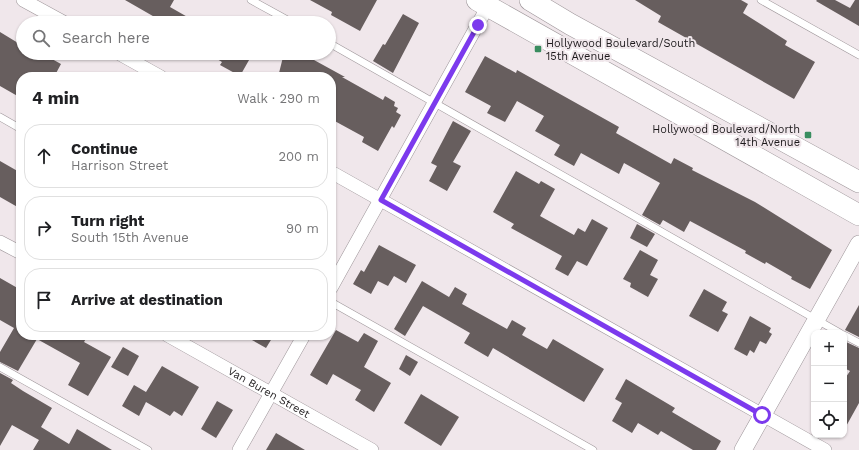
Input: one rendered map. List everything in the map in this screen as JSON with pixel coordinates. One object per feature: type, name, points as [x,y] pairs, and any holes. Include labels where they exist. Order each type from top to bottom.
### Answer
[{"type":"main road","points":[[530,0],[570,24],[859,182]]},
{"type":"main road","points":[[483,3],[514,8],[570,24]]},
{"type":"main road","points":[[483,3],[859,215]]},
{"type":"street","points":[[23,0],[52,16]]},
{"type":"street","points":[[336,279],[435,102],[483,3]]},
{"type":"street","points":[[131,60],[152,72]]},
{"type":"street","points":[[336,175],[825,450]]},
{"type":"street","points":[[0,242],[16,251]]},
{"type":"street","points":[[743,450],[859,244]]},
{"type":"street","name":"Van Buren Street","points":[[176,340],[372,450]]},
{"type":"street","points":[[239,450],[301,340]]},
{"type":"lane","points":[[251,0],[280,16]]},
{"type":"lane","points":[[761,0],[859,55]]},
{"type":"lane","points":[[336,47],[835,330]]},
{"type":"lane","points":[[0,117],[16,126]]},
{"type":"lane","points":[[336,305],[593,450]]},
{"type":"lane","points":[[847,337],[859,343]]},
{"type":"lane","points":[[0,367],[148,450]]},
{"type":"building","points":[[125,0],[174,0],[170,7],[186,16],[153,16]]},
{"type":"building","points":[[310,0],[377,0],[360,31],[336,18],[336,16],[331,15],[332,12]]},
{"type":"building","points":[[635,0],[741,0],[748,4],[743,13],[787,41],[785,45],[815,62],[794,99],[658,22],[661,16]]},
{"type":"building","points":[[835,0],[850,8],[855,0],[859,0],[859,26],[816,1]]},
{"type":"building","points":[[403,14],[419,23],[393,73],[373,61],[383,44],[385,45]]},
{"type":"building","points":[[0,32],[16,42],[16,60],[54,60],[61,64],[57,72],[16,72],[16,95],[0,86]]},
{"type":"building","points":[[485,56],[516,73],[517,70],[619,127],[616,133],[671,164],[674,158],[693,168],[692,170],[755,202],[832,250],[810,289],[791,279],[792,277],[766,262],[765,264],[745,253],[746,251],[690,221],[684,232],[663,220],[660,225],[642,215],[660,183],[624,163],[619,174],[581,153],[574,166],[554,155],[560,145],[535,131],[544,116],[517,101],[505,122],[487,113],[491,106],[465,92]]},
{"type":"building","points":[[219,60],[249,60],[242,72],[233,72],[220,65],[222,62]]},
{"type":"building","points":[[282,60],[314,60],[336,72],[279,72]]},
{"type":"building","points":[[336,72],[383,100],[385,96],[395,102],[394,106],[398,108],[396,112],[401,115],[394,128],[392,126],[378,151],[362,142],[364,137],[336,122]]},
{"type":"building","points":[[453,121],[471,131],[453,162],[461,166],[447,191],[429,181],[437,166],[431,163]]},
{"type":"building","points":[[0,161],[16,170],[16,206],[0,197]]},
{"type":"building","points":[[516,171],[539,184],[541,181],[555,189],[540,216],[574,235],[578,228],[585,232],[592,219],[608,228],[587,266],[577,261],[568,276],[555,269],[562,256],[511,228],[514,224],[493,212]]},
{"type":"building","points":[[637,224],[655,234],[647,247],[630,238]]},
{"type":"building","points":[[379,245],[416,265],[406,283],[394,276],[388,286],[378,281],[371,294],[353,284],[361,270],[364,272]]},
{"type":"building","points":[[640,250],[658,260],[650,275],[658,279],[648,297],[630,287],[631,283],[623,279]]},
{"type":"building","points":[[0,278],[16,287],[16,340],[36,340],[18,371],[0,362],[0,352],[14,328],[0,320]]},
{"type":"building","points":[[422,281],[449,297],[455,287],[467,294],[462,304],[507,329],[512,320],[526,328],[522,335],[547,349],[553,339],[604,369],[584,402],[493,348],[488,357],[464,343],[470,333],[423,306],[405,336],[394,329]]},
{"type":"building","points":[[704,289],[727,302],[722,311],[728,314],[718,332],[689,316]]},
{"type":"building","points":[[859,305],[859,337],[845,330]]},
{"type":"building","points":[[750,316],[771,328],[769,332],[772,334],[766,344],[760,341],[754,353],[750,350],[747,356],[734,349]]},
{"type":"building","points":[[336,330],[358,342],[364,333],[378,341],[364,367],[391,383],[374,412],[355,400],[361,390],[333,374],[327,385],[310,375],[330,340],[336,340]]},
{"type":"building","points":[[39,340],[85,340],[84,342],[111,357],[88,396],[68,385],[80,363]]},
{"type":"building","points":[[252,340],[271,340],[266,348]]},
{"type":"building","points":[[847,342],[859,348],[859,403],[847,425],[847,376],[850,371],[847,370]]},
{"type":"building","points":[[123,347],[139,356],[128,376],[111,367]]},
{"type":"building","points":[[406,355],[418,362],[410,376],[399,369]]},
{"type":"building","points":[[162,366],[199,387],[182,416],[174,411],[170,416],[146,402],[139,416],[122,406],[134,385],[146,392]]},
{"type":"building","points":[[0,373],[13,380],[11,383],[52,408],[41,427],[69,444],[77,429],[112,450],[33,450],[39,440],[12,425],[0,446]]},
{"type":"building","points":[[626,379],[675,408],[672,412],[721,441],[716,450],[693,450],[661,431],[658,435],[638,423],[632,433],[612,421],[622,403],[615,399]]},
{"type":"building","points":[[421,394],[459,417],[441,446],[404,423]]},
{"type":"building","points":[[217,401],[233,410],[216,438],[201,429]]},
{"type":"building","points":[[276,433],[305,450],[266,450]]},
{"type":"place","name":"Hollywood Boulevard/South 15th Avenue","points":[[538,49]]},
{"type":"place","name":"Hollywood Boulevard/North 14th Avenue","points":[[808,135]]},
{"type":"route","points":[[478,25],[381,200],[762,415]]}]
